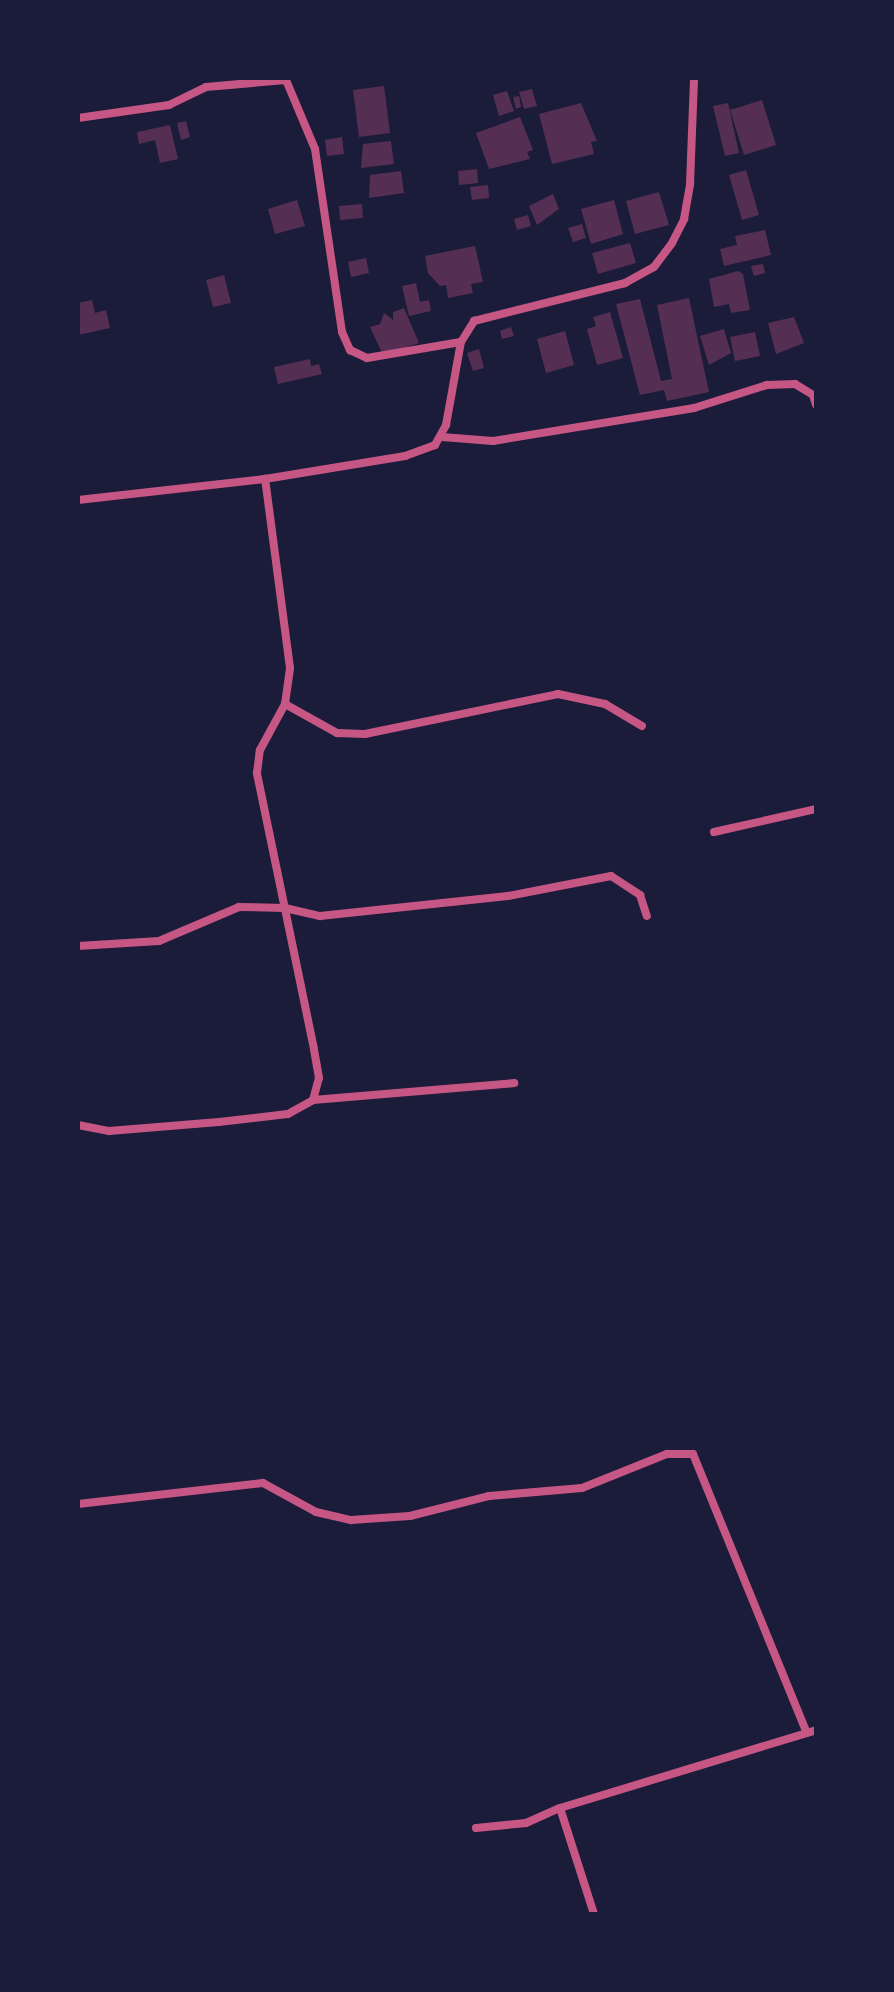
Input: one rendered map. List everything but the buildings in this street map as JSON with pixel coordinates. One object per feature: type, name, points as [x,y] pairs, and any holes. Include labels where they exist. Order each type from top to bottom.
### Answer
[{"type":"street","points":[[78,500],[265,479],[405,456],[435,445],[442,437],[461,342],[474,321],[502,310],[625,283],[654,267],[684,219],[694,78]]},
{"type":"street","points":[[78,118],[169,105],[206,87],[286,79],[315,149],[342,332],[350,350],[367,358],[461,342]]},
{"type":"street","points":[[442,437],[493,441],[694,408],[767,385],[795,384],[813,395],[816,405]]},
{"type":"street","points":[[265,479],[290,668],[285,704],[260,750],[257,773],[319,1078],[313,1100]]},
{"type":"street","points":[[285,704],[337,733],[365,734],[558,694],[605,704],[642,726]]},
{"type":"street","points":[[714,832],[816,809]]},
{"type":"street","points":[[78,946],[159,941],[239,907],[285,908],[320,916],[508,896],[611,876],[640,895],[647,916]]},
{"type":"street","points":[[78,1125],[109,1131],[219,1122],[288,1114],[313,1100],[514,1083]]},
{"type":"street","points":[[78,1504],[263,1483],[316,1512],[351,1520],[410,1516],[489,1496],[582,1488],[667,1454],[693,1454],[811,1731],[560,1808],[526,1823],[476,1828]]},
{"type":"street","points":[[560,1808],[594,1914]]}]
